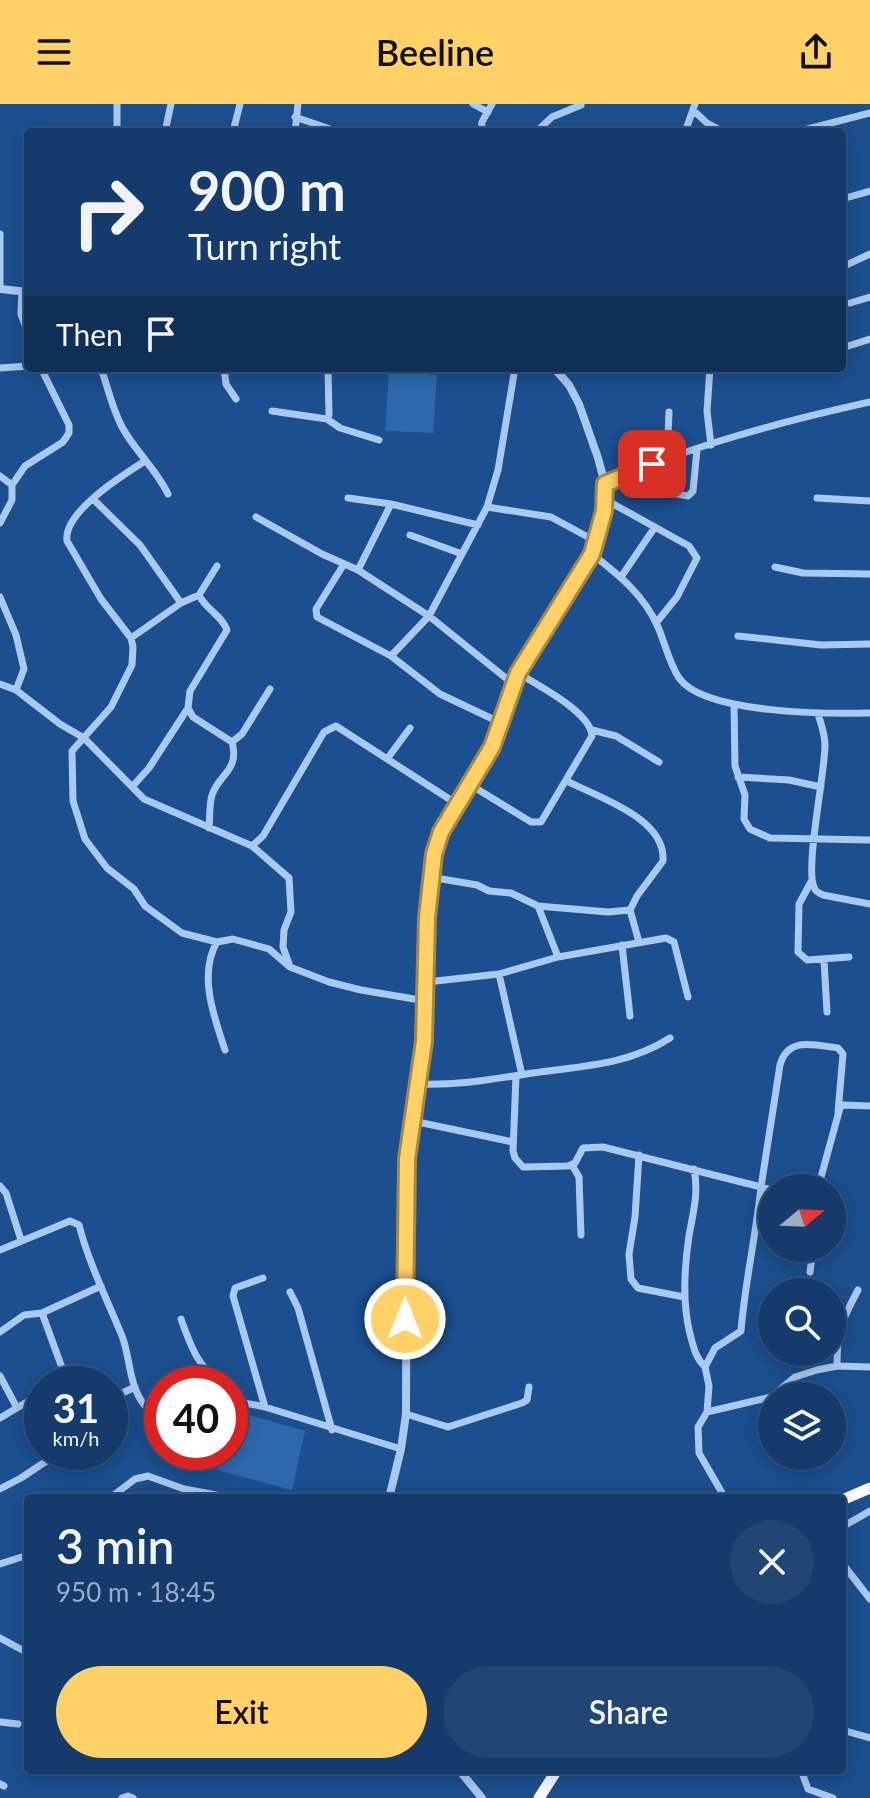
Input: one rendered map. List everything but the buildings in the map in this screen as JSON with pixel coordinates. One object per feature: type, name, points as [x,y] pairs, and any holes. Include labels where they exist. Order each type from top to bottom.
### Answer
[{"type":"highway","points":[[846,1498],[870,1488]]},
{"type":"highway","points":[[539,1798],[554,1774]]},
{"type":"street","points":[[117,104],[117,128]]},
{"type":"street","points":[[166,128],[171,104]]},
{"type":"street","points":[[234,128],[240,104]]},
{"type":"street","points":[[295,128],[298,104]]},
{"type":"street","points":[[473,104],[490,108],[482,128]]},
{"type":"street","points":[[540,128],[552,117],[581,105]]},
{"type":"street","points":[[686,128],[693,106]]},
{"type":"street","points":[[693,106],[707,123],[716,128]]},
{"type":"street","points":[[812,128],[870,113]]},
{"type":"street","points":[[295,117],[327,128]]},
{"type":"street","points":[[846,198],[870,191]]},
{"type":"street","points":[[0,234],[0,289],[24,292]]},
{"type":"street","points":[[846,265],[870,254]]},
{"type":"street","points":[[850,303],[870,297]]},
{"type":"street","points":[[24,298],[21,314],[24,322]]},
{"type":"street","points":[[846,347],[870,339]]},
{"type":"street","points":[[0,368],[24,366]]},
{"type":"street","points":[[0,523],[12,500],[12,485],[25,466],[63,442],[69,433],[69,425],[43,372]]},
{"type":"street","points":[[102,372],[110,402],[123,429],[159,476],[168,494]]},
{"type":"street","points":[[224,372],[226,384],[236,399]]},
{"type":"street","points":[[327,419],[328,372]]},
{"type":"street","points":[[391,656],[429,616],[487,507],[498,470],[514,372]]},
{"type":"street","points":[[390,1494],[406,1414],[406,1190],[416,1084],[424,1041],[430,877],[437,842],[492,747],[512,683],[592,554],[606,500],[605,484],[579,404],[558,372]]},
{"type":"street","points":[[710,372],[707,411],[711,445]]},
{"type":"street","points":[[605,484],[672,456],[750,432],[870,402]]},
{"type":"street","points":[[272,411],[327,419],[340,428],[379,440]]},
{"type":"street","points":[[669,412],[668,438],[672,456]]},
{"type":"street","points":[[640,487],[688,496],[693,491],[697,449]]},
{"type":"street","points":[[145,461],[93,499],[69,525],[66,533],[67,541],[109,611],[131,638],[133,647],[132,665],[107,715],[72,751],[73,801],[85,839],[107,868],[134,889],[145,906],[182,933],[217,942],[233,939],[269,949],[290,967],[311,977],[361,990],[426,1001]]},
{"type":"street","points":[[0,476],[12,485]]},
{"type":"street","points":[[348,498],[391,504],[478,525]]},
{"type":"street","points":[[817,498],[870,501]]},
{"type":"street","points":[[93,499],[140,545],[181,603]]},
{"type":"street","points":[[606,500],[689,546],[697,558],[677,597],[656,623]]},
{"type":"street","points":[[358,570],[391,504]]},
{"type":"street","points":[[487,507],[551,517],[597,542]]},
{"type":"street","points":[[256,517],[358,570],[429,616],[512,683]]},
{"type":"street","points":[[621,577],[655,527]]},
{"type":"street","points":[[410,535],[462,554]]},
{"type":"street","points":[[592,554],[641,597],[656,623],[680,680],[703,695],[734,704],[818,714],[870,713]]},
{"type":"street","points":[[344,564],[316,609],[317,617],[391,656],[440,694],[501,723]]},
{"type":"street","points":[[131,638],[181,603],[199,595],[217,566]]},
{"type":"street","points":[[775,567],[803,573],[870,574]]},
{"type":"street","points":[[132,787],[155,759],[188,708],[190,691],[227,630],[224,622],[199,595]]},
{"type":"street","points":[[0,597],[16,635],[24,669],[16,690]]},
{"type":"street","points":[[738,636],[821,645],[870,644]]},
{"type":"street","points":[[469,784],[536,823],[541,822],[592,736],[592,730],[579,714],[518,673]]},
{"type":"street","points":[[0,684],[16,690],[60,724],[84,738],[144,799],[252,846],[289,878],[291,912],[284,930],[283,947],[290,967]]},
{"type":"street","points":[[232,742],[242,734],[270,689]]},
{"type":"street","points":[[734,704],[734,752],[745,795],[744,819],[750,829],[770,838],[870,840]]},
{"type":"street","points":[[188,708],[193,717],[232,742]]},
{"type":"street","points":[[818,714],[825,739],[812,880],[817,892],[823,895],[870,904]]},
{"type":"street","points":[[252,846],[263,836],[327,729],[340,727],[457,804]]},
{"type":"street","points":[[387,759],[410,728]]},
{"type":"street","points":[[592,730],[606,731],[659,762]]},
{"type":"street","points":[[209,828],[211,798],[233,763],[232,742]]},
{"type":"street","points":[[738,777],[789,780],[821,787]]},
{"type":"street","points":[[567,781],[638,816],[657,836],[663,861],[630,910],[639,942]]},
{"type":"street","points":[[430,877],[511,893],[538,906],[608,912],[630,910]]},
{"type":"street","points":[[812,880],[799,904],[798,952],[807,960],[849,957]]},
{"type":"street","points":[[538,906],[558,957]]},
{"type":"street","points":[[427,982],[499,974],[558,957],[671,939],[688,997]]},
{"type":"street","points":[[217,942],[208,956],[208,977],[214,1016],[225,1050]]},
{"type":"street","points":[[622,945],[630,1016]]},
{"type":"street","points":[[824,960],[827,1012]]},
{"type":"street","points":[[499,974],[519,1076],[513,1142],[515,1158],[523,1167],[572,1165]]},
{"type":"street","points":[[416,1084],[519,1076],[620,1060],[648,1052],[670,1038]]},
{"type":"street","points":[[763,1174],[780,1065],[789,1048],[800,1043],[838,1048],[843,1054],[838,1112],[822,1174]]},
{"type":"street","points":[[838,1112],[843,1105],[870,1106]]},
{"type":"street","points":[[413,1121],[513,1142]]},
{"type":"street","points":[[572,1165],[580,1151],[587,1147],[614,1149],[758,1186]]},
{"type":"street","points":[[639,1155],[629,1254],[631,1279],[638,1288],[684,1297]]},
{"type":"street","points":[[572,1165],[579,1177],[581,1235]]},
{"type":"street","points":[[694,1169],[698,1199],[687,1251],[685,1314],[697,1359],[705,1367],[709,1386],[707,1412],[698,1427],[699,1453],[723,1494]]},
{"type":"street","points":[[0,1186],[6,1193],[21,1240]]},
{"type":"street","points":[[705,1367],[715,1348],[741,1331],[744,1290],[758,1216]]},
{"type":"street","points":[[0,1250],[54,1227],[75,1222],[79,1225],[91,1267],[124,1341],[135,1387],[144,1403]]},
{"type":"street","points":[[810,1272],[811,1262]]},
{"type":"street","points":[[263,1278],[235,1288],[233,1296],[265,1407]]},
{"type":"street","points":[[0,1332],[24,1315],[42,1313],[101,1286]]},
{"type":"street","points":[[846,1313],[858,1290]]},
{"type":"street","points":[[290,1292],[298,1308],[332,1430]]},
{"type":"street","points":[[42,1313],[59,1366]]},
{"type":"street","points":[[181,1319],[201,1366]]},
{"type":"street","points":[[707,1412],[760,1401],[800,1375],[837,1366],[870,1367]]},
{"type":"street","points":[[0,1376],[17,1408]]},
{"type":"street","points":[[128,1390],[135,1387]]},
{"type":"street","points":[[406,1414],[448,1427],[522,1403],[527,1400],[529,1387]]},
{"type":"street","points":[[248,1403],[401,1449]]},
{"type":"street","points":[[0,1418],[24,1404]]},
{"type":"street","points":[[0,1489],[33,1470]]},
{"type":"street","points":[[116,1494],[141,1477],[148,1476],[183,1494]]},
{"type":"street","points":[[846,1525],[870,1511]]},
{"type":"street","points":[[0,1564],[24,1556]]},
{"type":"street","points":[[846,1568],[870,1599]]},
{"type":"street","points":[[0,1638],[24,1651]]},
{"type":"street","points":[[0,1722],[18,1724]]},
{"type":"street","points":[[846,1731],[870,1738]]},
{"type":"street","points":[[462,1774],[482,1798]]},
{"type":"street","points":[[802,1774],[808,1789],[833,1798]]},
{"type":"street","points":[[122,1798],[133,1798]]},
{"type":"shaded area","points":[[389,372],[437,375],[433,433],[385,431]]},
{"type":"shaded area","points":[[248,1415],[305,1431],[292,1490],[217,1470],[248,1470]]},
{"type":"route","points":[[405,1319],[407,1159],[424,1041],[429,886],[437,842],[492,747],[512,683],[592,554],[604,511],[605,484],[652,464]]}]
